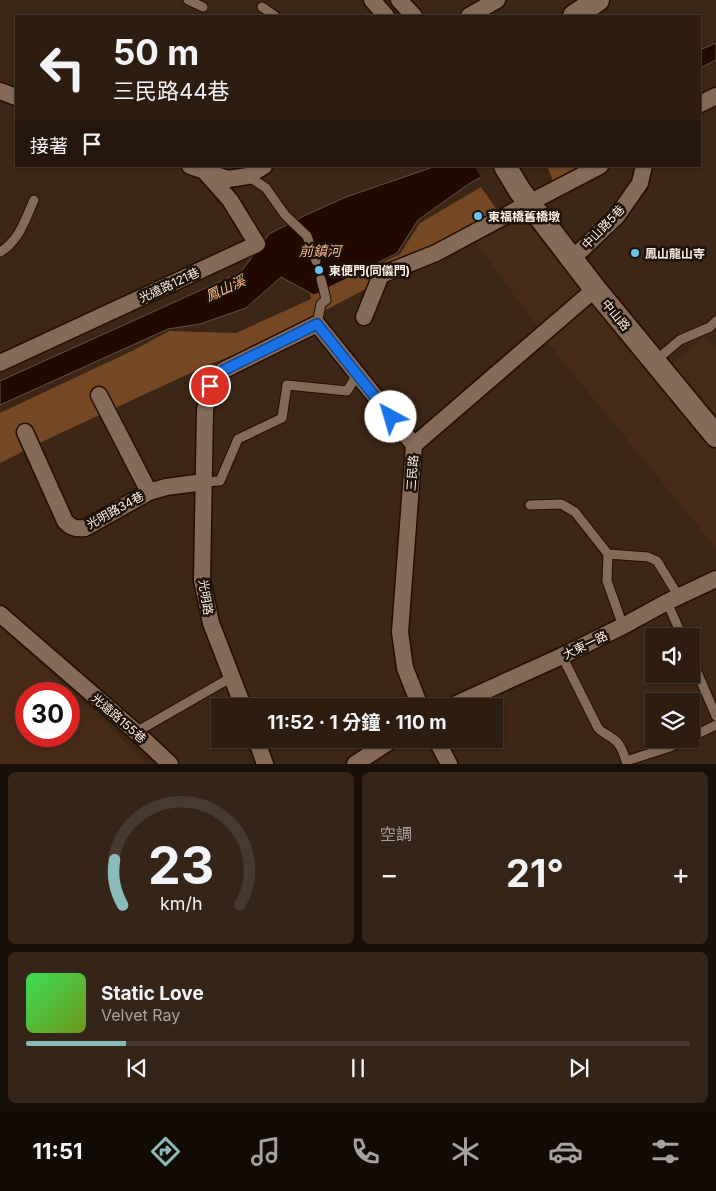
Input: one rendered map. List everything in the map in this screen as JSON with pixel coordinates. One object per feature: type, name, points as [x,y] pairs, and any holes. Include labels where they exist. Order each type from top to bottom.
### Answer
[{"type":"main road","points":[[576,15],[598,0]]},
{"type":"main road","name":"中山路","points":[[506,167],[524,197],[594,289],[716,436]]},
{"type":"street","points":[[372,0],[385,15]]},
{"type":"street","points":[[399,0],[413,15]]},
{"type":"street","points":[[471,15],[497,0]]},
{"type":"street","points":[[0,91],[15,97]]},
{"type":"street","points":[[701,104],[716,96]]},
{"type":"street","points":[[193,167],[228,179],[248,176],[262,167]]},
{"type":"street","points":[[364,317],[381,275],[436,253],[524,197],[598,167]]},
{"type":"street","name":"中山路5巷","points":[[572,259],[618,216],[640,183],[644,167]]},
{"type":"street","name":"光遠路121巷","points":[[0,362],[257,244],[230,200],[206,172]]},
{"type":"street","name":"三民路","points":[[417,698],[405,668],[400,632],[414,445],[594,289]]},
{"type":"street","points":[[317,324],[414,445]]},
{"type":"street","name":"光明路","points":[[240,698],[210,623],[202,580],[205,410],[210,386],[224,370],[317,324]]},
{"type":"street","points":[[99,396],[149,492]]},
{"type":"street","name":"光明路34巷","points":[[25,432],[65,520],[70,526],[78,529],[85,528],[149,492],[166,487],[204,482]]},
{"type":"street","name":"大東一路","points":[[470,698],[562,656],[716,579]]},
{"type":"street","name":"光遠路155巷","points":[[0,614],[170,764]]},
{"type":"street","points":[[259,748],[265,764]]},
{"type":"street","points":[[356,764],[380,748]]},
{"type":"street","points":[[441,748],[449,764]]},
{"type":"lane","points":[[188,0],[203,7]]},
{"type":"lane","points":[[262,7],[274,15]]},
{"type":"lane","points":[[248,176],[266,188],[285,215],[307,236],[316,261]]},
{"type":"lane","points":[[0,252],[13,241],[20,231],[34,200]]},
{"type":"lane","points":[[317,324],[321,304],[326,300],[321,279]]},
{"type":"lane","points":[[654,361],[680,340],[710,328],[716,321]]},
{"type":"lane","points":[[204,482],[220,481],[238,439],[282,418],[287,385],[347,391],[357,375]]},
{"type":"lane","points":[[530,505],[561,504],[575,512],[608,554],[607,581],[623,626]]},
{"type":"lane","points":[[608,554],[648,556],[657,561],[673,599],[680,628]]},
{"type":"lane","points":[[562,656],[598,728],[606,736],[613,738],[618,743],[626,762],[667,748]]},
{"type":"lane","points":[[136,732],[232,677]]},
{"type":"lane","points":[[700,679],[716,716]]},
{"type":"lane","points":[[700,733],[716,725]]},
{"type":"shaded area","points":[[547,167],[586,167],[554,183]]},
{"type":"shaded area","points":[[481,187],[499,213],[398,272],[259,345],[206,366],[0,463],[0,413],[134,350],[169,331],[236,333],[311,299],[308,285],[354,239],[361,273],[400,254],[420,223]]},
{"type":"shaded area","points":[[524,220],[655,380],[705,336],[716,348],[716,548],[560,358],[475,241]]},
{"type":"shaded area","points":[[0,626],[60,682],[15,682],[15,747],[80,747],[80,700],[148,763],[0,763]]},
{"type":"water","points":[[716,43],[716,60],[701,68],[701,50]]},
{"type":"water","name":"前鎮河","points":[[433,167],[500,167],[470,183],[418,220],[397,253],[314,295],[281,277],[246,308],[200,324],[168,329],[0,405],[0,381],[241,272],[269,234],[346,197]]},
{"type":"pier","points":[[475,167],[504,167],[503,168],[482,179]]},
{"type":"place","name":"東福橋舊橋墩","points":[[478,216]]},
{"type":"place","name":"鳳山龍山寺","points":[[635,253]]},
{"type":"place","name":"東便門(同儀門)","points":[[319,270]]},
{"type":"route","points":[[210,386],[224,370],[317,324],[391,417]]},
{"type":"water label","name":"鳳山溪","points":[[225,288]]}]
